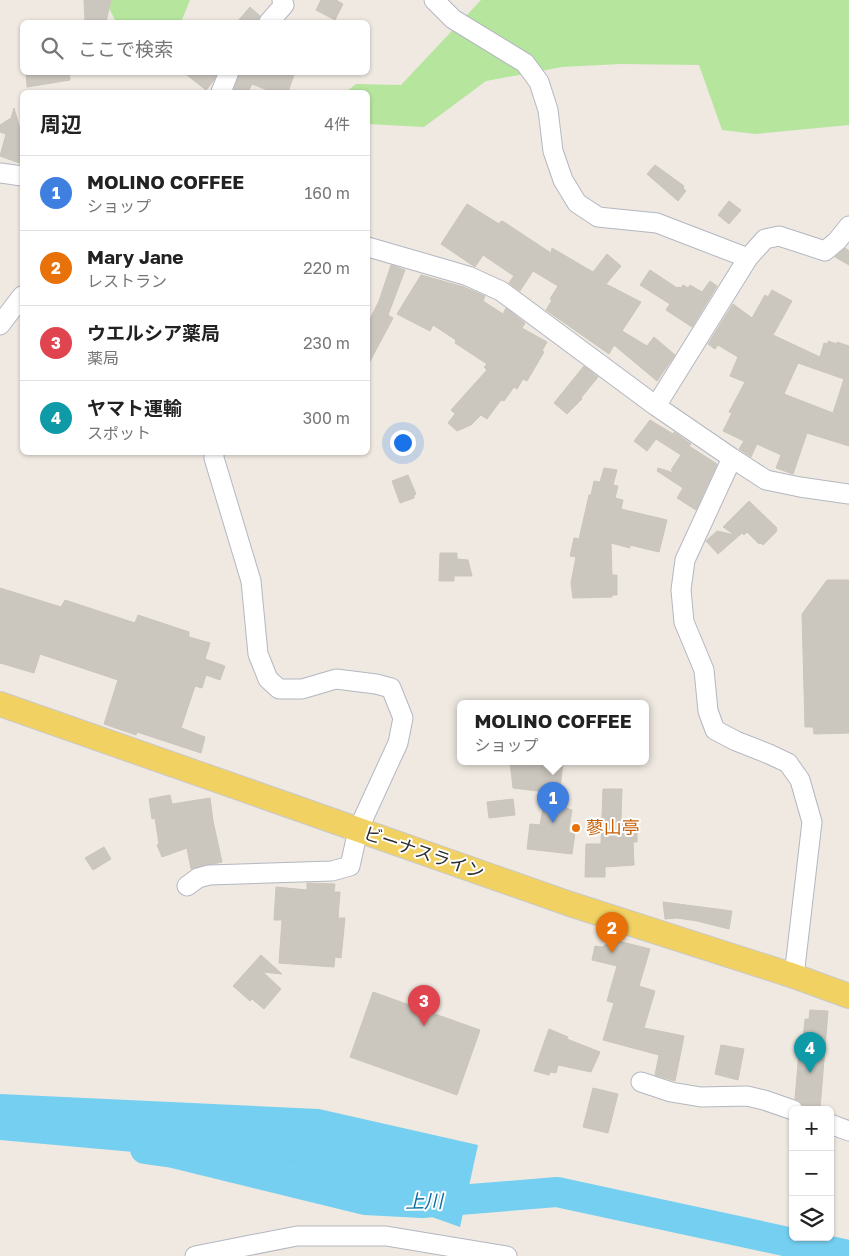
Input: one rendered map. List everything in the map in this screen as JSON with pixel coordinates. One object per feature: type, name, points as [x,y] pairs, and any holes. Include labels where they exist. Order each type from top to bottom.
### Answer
[{"type":"main road","name":"ビーナスライン","points":[[0,704],[570,904],[794,976],[849,996]]},
{"type":"street","points":[[271,20],[284,5],[282,0]]},
{"type":"street","points":[[434,0],[453,19],[525,62],[539,82],[548,110],[553,151],[563,180],[577,203],[598,216],[657,223],[748,258]]},
{"type":"street","points":[[222,90],[228,75]]},
{"type":"street","points":[[0,173],[20,176]]},
{"type":"street","points":[[656,406],[748,258],[765,239],[779,236],[825,250],[837,241],[849,226]]},
{"type":"street","points":[[370,248],[468,276],[501,291],[656,406],[766,480],[849,494]]},
{"type":"street","points":[[0,325],[20,299]]},
{"type":"street","points":[[187,886],[198,878],[209,875],[332,871],[350,866],[358,830],[398,742],[403,718],[391,688],[376,684],[336,679],[302,688],[279,690],[268,679],[258,654],[251,581],[214,455]]},
{"type":"street","points":[[732,458],[685,560],[681,590],[684,622],[704,670],[708,711],[715,730],[788,763],[800,780],[812,822],[794,976]]},
{"type":"street","points":[[641,1082],[671,1092],[701,1097],[747,1096],[789,1109]]},
{"type":"street","points":[[834,1125],[849,1131]]},
{"type":"street","points":[[195,1256],[297,1236],[386,1236],[507,1256]]},
{"type":"green space","points":[[105,0],[190,0],[182,20],[115,20]]},
{"type":"green space","points":[[481,0],[849,0],[849,125],[755,134],[722,130],[699,65],[621,64],[562,67],[486,81],[424,127],[370,124],[370,90],[348,90],[356,84],[401,85]]},
{"type":"water","points":[[0,1094],[319,1109],[478,1145],[460,1227],[289,1166],[0,1140]]},
{"type":"building","points":[[84,0],[111,0],[106,20],[85,20]]},
{"type":"building","points":[[321,0],[336,0],[343,4],[335,20],[316,10]]},
{"type":"building","points":[[250,7],[260,16],[259,20],[239,20]]},
{"type":"building","points":[[26,75],[69,75],[70,80],[27,87]]},
{"type":"building","points":[[187,75],[216,75],[206,90]]},
{"type":"building","points":[[239,75],[294,75],[289,90],[267,90],[252,84],[249,90],[234,90]]},
{"type":"building","points":[[14,108],[20,129],[20,163],[0,156],[6,134],[0,132],[0,125],[11,118]]},
{"type":"building","points":[[655,165],[684,186],[683,188],[686,191],[678,201],[647,174]]},
{"type":"building","points":[[729,201],[741,210],[729,224],[718,215]]},
{"type":"building","points":[[467,204],[499,224],[501,221],[504,222],[551,253],[552,248],[593,272],[607,254],[621,266],[606,284],[641,302],[622,331],[647,346],[654,337],[675,355],[657,381],[614,345],[609,354],[546,310],[558,286],[533,271],[520,291],[509,283],[514,276],[483,255],[475,267],[441,244]]},
{"type":"building","points":[[845,248],[849,251],[849,265],[835,257]]},
{"type":"building","points":[[391,265],[405,270],[388,315],[393,318],[370,361],[370,319],[379,301]]},
{"type":"building","points":[[650,270],[677,288],[681,288],[683,285],[688,288],[690,285],[702,292],[710,281],[717,286],[692,327],[666,310],[670,304],[640,285]]},
{"type":"building","points":[[421,275],[464,287],[485,296],[483,301],[503,314],[506,308],[525,323],[522,328],[547,342],[542,351],[544,352],[527,381],[523,379],[517,389],[514,387],[504,401],[501,400],[487,419],[481,415],[471,425],[457,431],[448,423],[455,414],[451,410],[487,370],[484,367],[487,364],[455,343],[456,340],[433,325],[430,331],[397,314]]},
{"type":"building","points":[[772,290],[792,301],[773,335],[820,357],[824,343],[828,344],[828,341],[849,346],[849,446],[807,433],[793,474],[776,468],[781,455],[757,444],[751,457],[739,449],[744,441],[723,431],[732,413],[729,412],[745,382],[730,376],[738,357],[718,345],[715,349],[708,344],[733,304],[752,318],[765,295],[768,297]],"holes":[[[798,363],[844,379],[833,413],[784,394]]]},
{"type":"building","points":[[584,366],[598,377],[582,399],[567,414],[554,403]]},
{"type":"building","points":[[650,420],[673,434],[674,432],[691,444],[689,446],[717,464],[696,510],[677,498],[683,488],[657,471],[658,468],[674,473],[671,470],[681,455],[656,439],[647,451],[634,441]]},
{"type":"building","points":[[604,468],[617,470],[613,485],[618,486],[615,498],[623,500],[621,509],[667,520],[659,552],[630,545],[630,548],[611,543],[612,575],[617,575],[617,595],[612,595],[612,597],[573,598],[571,583],[576,557],[570,556],[574,538],[579,539],[589,495],[591,495],[594,481],[600,482]]},
{"type":"building","points":[[408,475],[416,494],[414,498],[400,503],[392,481]]},
{"type":"building","points":[[749,501],[777,528],[777,531],[763,545],[759,544],[747,532],[744,535],[742,533],[718,554],[706,541],[717,531],[735,535],[723,527]]},
{"type":"building","points":[[440,553],[457,553],[457,559],[468,560],[472,576],[454,576],[454,581],[439,581]]},
{"type":"building","points":[[827,580],[849,580],[849,733],[814,734],[813,727],[805,727],[802,614]]},
{"type":"building","points":[[0,588],[61,607],[65,600],[135,623],[138,615],[189,632],[189,637],[210,643],[205,659],[225,666],[220,680],[206,675],[202,688],[195,686],[181,728],[205,737],[201,753],[137,732],[136,735],[104,724],[118,680],[40,654],[34,673],[0,663]]},
{"type":"building","points":[[510,765],[563,765],[560,789],[563,789],[568,794],[566,808],[572,810],[569,833],[575,833],[572,854],[527,849],[530,824],[540,825],[546,792],[513,788]]},
{"type":"building","points":[[603,789],[622,789],[621,819],[635,819],[635,822],[637,822],[637,842],[633,842],[634,865],[605,867],[605,877],[585,877],[586,844],[601,844]]},
{"type":"building","points":[[170,795],[172,804],[210,798],[222,862],[191,869],[187,848],[162,857],[157,845],[159,844],[155,818],[152,819],[149,799]]},
{"type":"building","points":[[513,799],[515,815],[489,818],[487,802]]},
{"type":"building","points":[[104,847],[111,859],[93,870],[85,858]]},
{"type":"building","points":[[307,883],[335,884],[334,892],[340,892],[338,918],[345,918],[341,958],[335,957],[334,967],[279,963],[282,920],[274,920],[276,887],[307,890]]},
{"type":"building","points":[[663,902],[732,911],[729,929],[697,921],[677,918],[665,919]]},
{"type":"building","points":[[614,940],[650,949],[639,986],[655,991],[644,1028],[684,1036],[675,1081],[655,1075],[659,1055],[603,1040],[614,1003],[607,1001],[617,966],[592,960],[595,946],[602,947]]},
{"type":"building","points":[[261,955],[282,974],[263,972],[281,989],[264,1009],[252,999],[250,1001],[233,986]]},
{"type":"building","points":[[373,992],[480,1030],[457,1095],[350,1057]]},
{"type":"building","points":[[810,1010],[828,1011],[820,1106],[803,1106],[801,1102],[795,1099],[800,1040],[803,1040],[805,1019],[809,1019]]},
{"type":"building","points":[[549,1029],[568,1037],[567,1039],[600,1052],[591,1072],[558,1065],[556,1073],[550,1072],[549,1075],[534,1071]]},
{"type":"building","points":[[721,1045],[744,1049],[738,1080],[715,1074]]},
{"type":"building","points":[[593,1088],[618,1094],[608,1133],[583,1127]]},
{"type":"waterway","name":"上川","points":[[145,1149],[173,1153],[365,1200],[422,1203],[557,1192],[849,1255]]},
{"type":"place","name":"MOLINO COFFEE","points":[[553,823]]},
{"type":"place","name":"蓼山亭","points":[[576,828]]},
{"type":"place","name":"Mary Jane","points":[[612,953]]},
{"type":"place","name":"ウエルシア薬局","points":[[424,1026]]},
{"type":"place","name":"ヤマト運輸","points":[[810,1073]]}]
